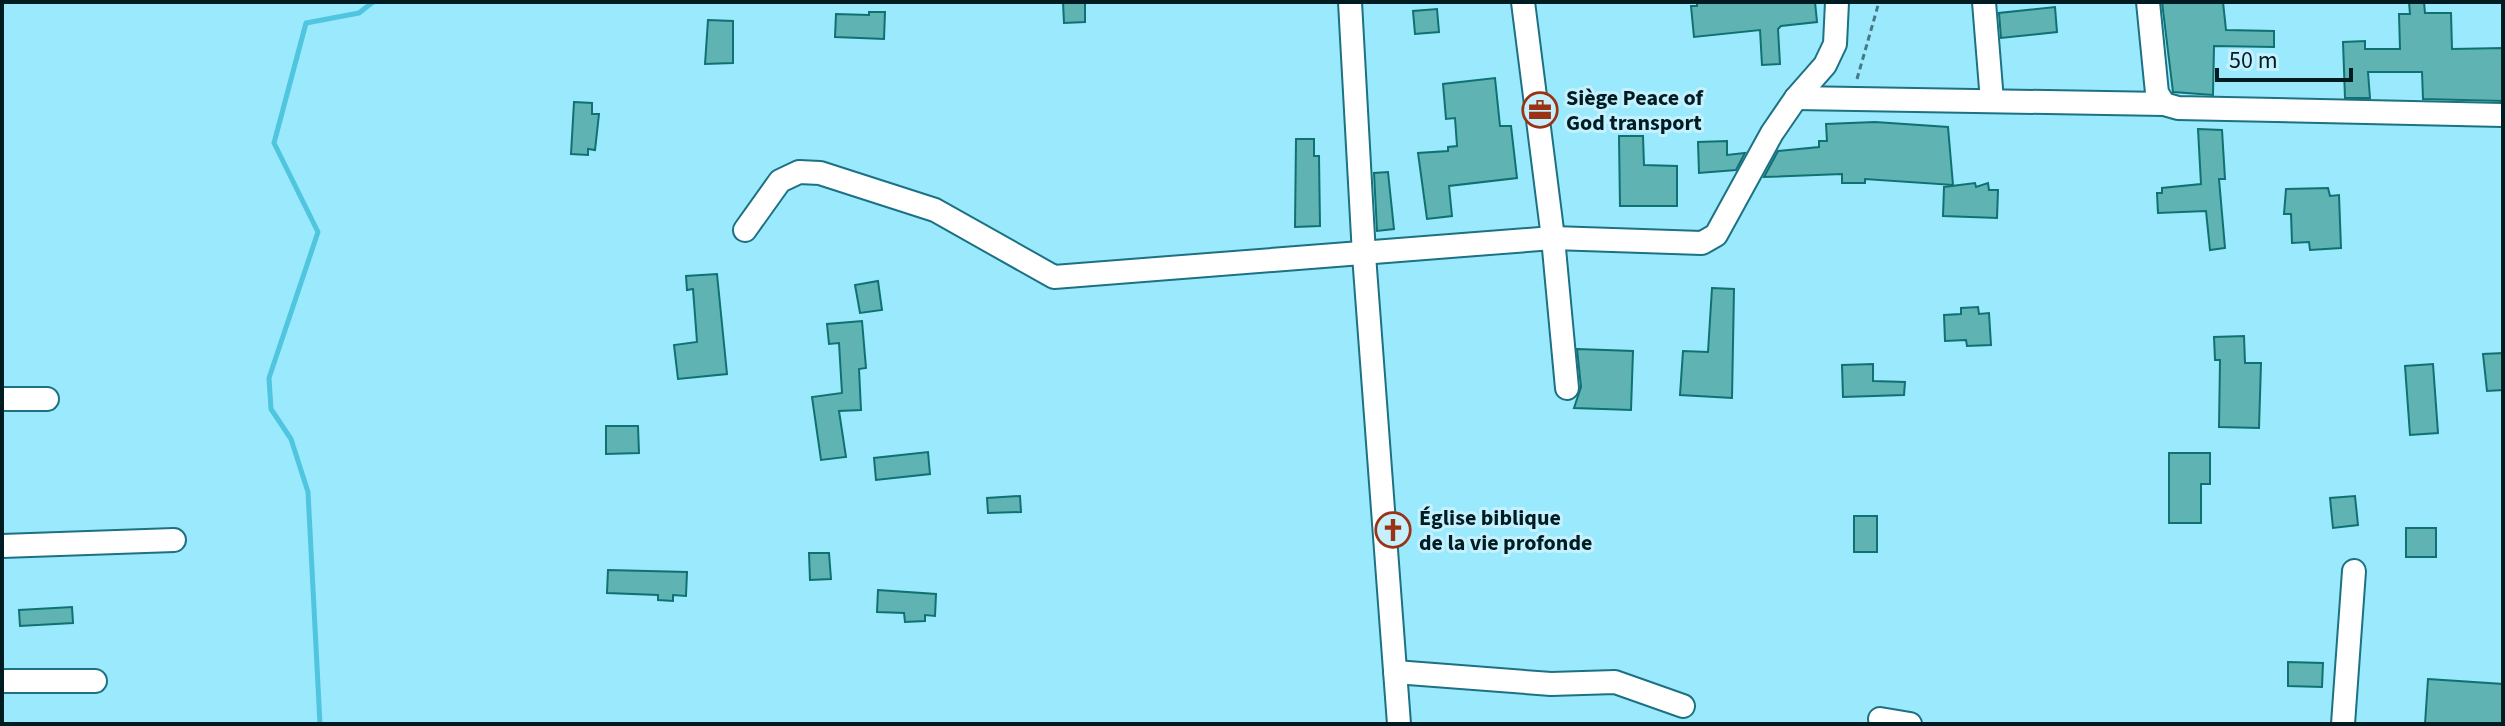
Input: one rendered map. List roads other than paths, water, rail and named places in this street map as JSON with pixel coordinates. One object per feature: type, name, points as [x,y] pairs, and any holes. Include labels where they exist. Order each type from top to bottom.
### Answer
[{"type":"street","points":[[1350,2],[1364,255],[1399,724]]},
{"type":"street","points":[[1523,2],[1553,238],[1567,388]]},
{"type":"street","points":[[745,230],[780,181],[799,172],[820,173],[935,210],[1054,277],[1553,238],[1702,243],[1716,235],[1796,98],[1825,65],[1835,44],[1837,2]]},
{"type":"street","points":[[1984,2],[1992,101]]},
{"type":"street","points":[[2148,2],[2157,93],[2164,104]]},
{"type":"street","points":[[1796,98],[2164,104],[2178,108],[2503,115]]},
{"type":"street","points":[[2,399],[47,399]]},
{"type":"street","points":[[2,546],[174,540]]},
{"type":"street","points":[[2343,724],[2354,571]]},
{"type":"street","points":[[1395,672],[1551,684],[1615,682],[1683,706]]},
{"type":"street","points":[[2,681],[95,681]]},
{"type":"street","points":[[1880,719],[1910,724]]},
{"type":"waterway","points":[[320,724],[308,492],[291,439],[271,409],[269,378],[318,232],[274,143],[306,23],[359,13],[373,2]]},
{"type":"place","name":"Siège Peace of God transport","points":[[1540,110]]},
{"type":"place","name":"Église biblique de la vie profonde","points":[[1393,530]]}]
